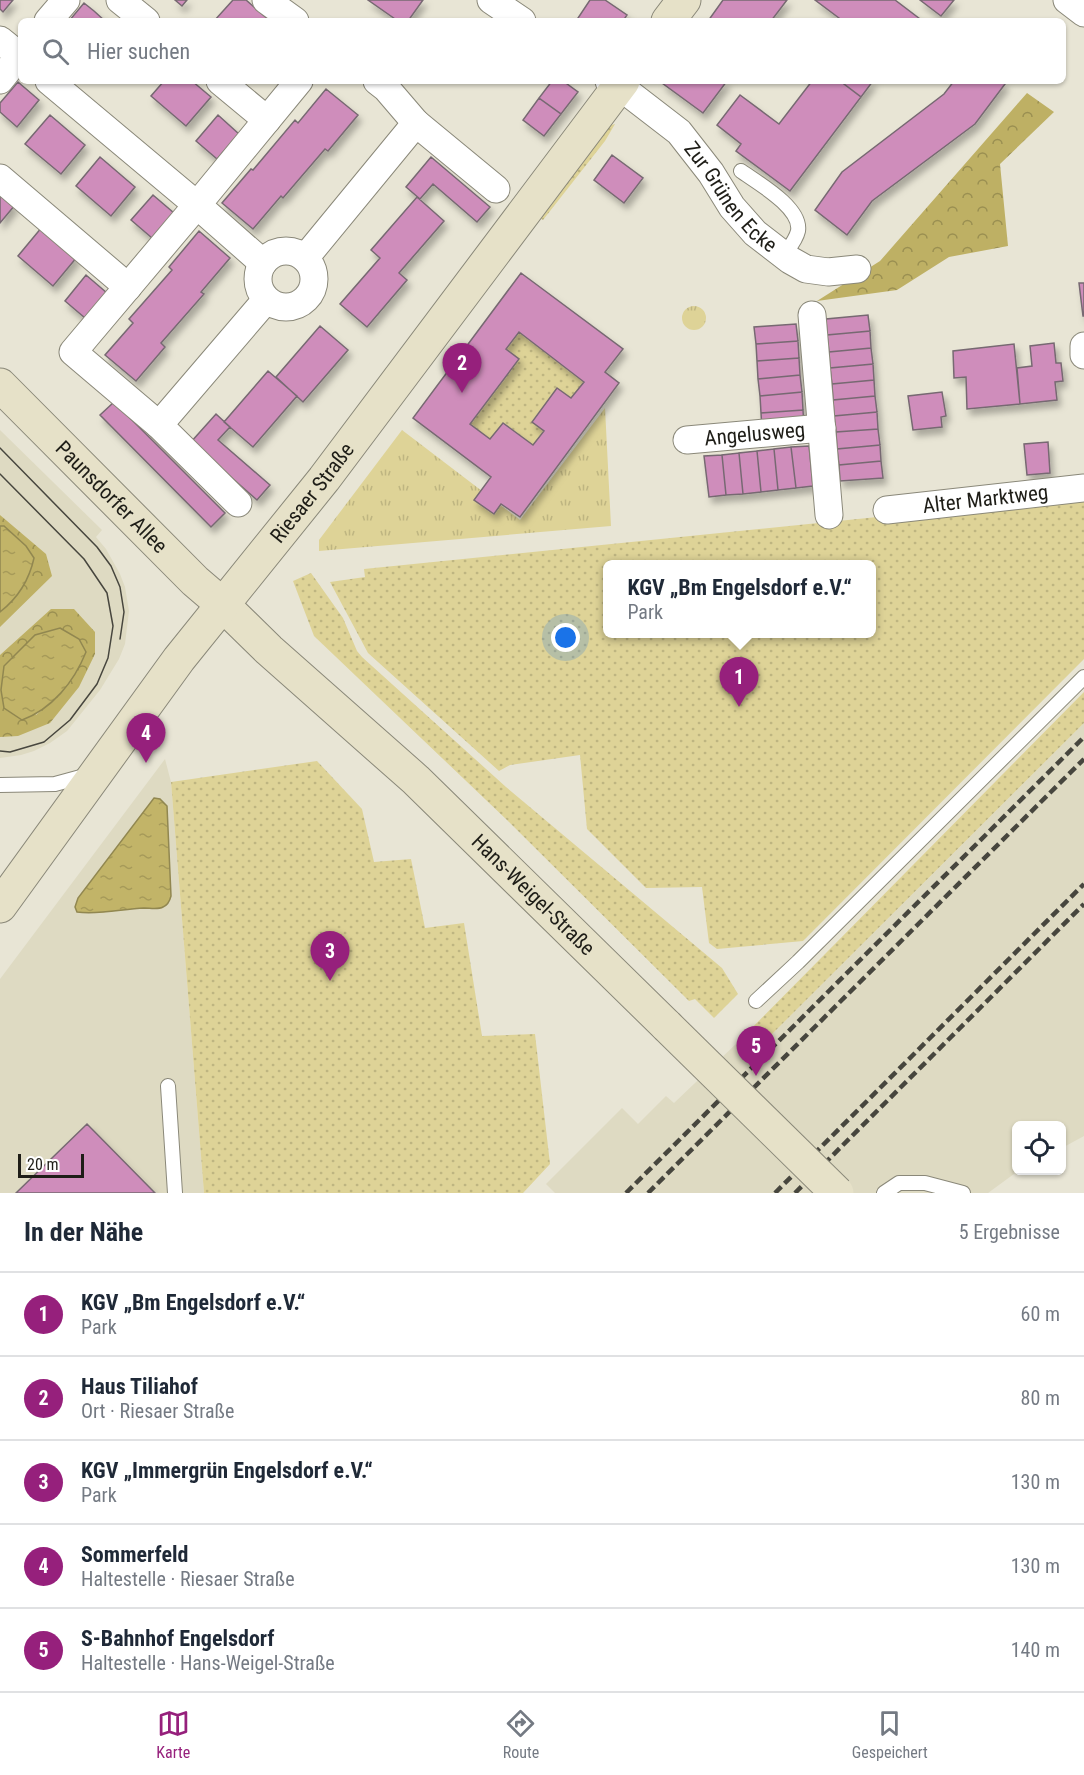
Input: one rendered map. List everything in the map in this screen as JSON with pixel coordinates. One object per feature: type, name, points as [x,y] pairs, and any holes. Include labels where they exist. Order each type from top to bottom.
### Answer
[{"type":"main road","points":[[670,18],[684,0]]},
{"type":"main road","name":"Riesaer Straße","points":[[0,906],[179,659],[324,479],[616,84]]},
{"type":"main road","name":"Paunsdorfer Allee","points":[[0,385],[184,570],[223,605]]},
{"type":"main road","name":"Hans-Weigel-Straße","points":[[223,605],[268,650],[416,780],[837,1193]]},
{"type":"street","points":[[51,18],[66,0]]},
{"type":"street","points":[[120,0],[142,18]]},
{"type":"street","points":[[266,0],[291,18]]},
{"type":"street","points":[[491,0],[518,18]]},
{"type":"street","points":[[1067,0],[1084,13]]},
{"type":"street","points":[[0,80],[15,52]]},
{"type":"street","points":[[54,84],[263,263]]},
{"type":"street","points":[[224,84],[267,120]]},
{"type":"street","points":[[237,503],[159,425],[73,352],[297,84]]},
{"type":"street","points":[[381,84],[416,123],[496,189]]},
{"type":"street","name":"Zur Grünen Ecke","points":[[618,84],[679,132],[711,173],[732,207],[755,233],[806,268],[828,272],[857,269]]},
{"type":"street","points":[[305,258],[416,123]]},
{"type":"street","points":[[0,178],[128,287]]},
{"type":"street","points":[[283,250],[295,252],[305,258],[312,267],[315,278],[313,289],[307,299],[286,308],[276,306],[266,300],[257,282],[258,272],[271,254],[283,250]]},
{"type":"street","points":[[159,425],[266,300]]},
{"type":"street","name":"Angelusweg","points":[[812,315],[829,516]]},
{"type":"street","points":[[1084,346],[1084,355]]},
{"type":"street","name":"Angelusweg","points":[[687,440],[822,428]]},
{"type":"street","name":"Alter Marktweg","points":[[887,510],[1084,488]]},
{"type":"lane","points":[[741,171],[790,207],[797,218],[798,230],[784,255]]},
{"type":"lane","points":[[756,1001],[1084,677]]},
{"type":"lane","points":[[0,785],[55,784],[96,773]]},
{"type":"lane","points":[[168,1086],[175,1193]]},
{"type":"lane","points":[[884,1193],[899,1183],[925,1184],[963,1193]]},
{"type":"shaded area","points":[[0,430],[102,530],[96,537],[106,549],[120,574],[129,611],[125,644],[119,659],[100,690],[67,731],[34,751],[0,758]]},
{"type":"shaded area","points":[[1084,723],[1084,1136],[1066,1146],[1066,1121],[1012,1121],[1013,1175],[988,1193],[555,1193],[546,1184],[622,1108],[638,1124],[666,1096],[674,1103],[737,1043],[750,1056]]},
{"type":"shaded area","points":[[165,759],[171,782],[204,1193],[0,1193],[0,979]]},
{"type":"green space","points":[[1027,93],[1054,112],[1000,164],[1008,246],[949,257],[897,290],[817,301],[880,261]]},
{"type":"green space","points":[[615,124],[605,141],[543,220],[538,217],[608,126]]},
{"type":"green space","points":[[694,306],[703,309],[706,318],[703,327],[694,330],[685,327],[682,318],[685,309]]},
{"type":"green space","points":[[519,332],[584,382],[571,398],[557,388],[532,421],[544,431],[533,445],[504,423],[490,439],[470,424],[519,359],[506,349]]},
{"type":"green space","points":[[605,408],[611,526],[319,551],[319,540],[402,430],[520,520]]},
{"type":"green space","points":[[1084,496],[1084,659],[803,941],[717,949],[709,943],[702,887],[646,888],[587,829],[580,755],[510,765],[499,771],[368,653],[330,582],[365,577],[364,569]]},
{"type":"green space","points":[[0,515],[46,554],[52,576],[0,627],[0,612],[34,559],[26,546],[4,526],[0,526]]},
{"type":"green space","points":[[311,573],[343,618],[357,651],[362,657],[506,787],[722,968],[738,994],[714,1018],[695,999],[689,1001],[507,820],[314,636],[293,581]]},
{"type":"green space","points":[[51,609],[74,609],[95,632],[95,654],[79,687],[50,723],[18,736],[0,737],[0,655]],"holes":[[[60,628],[79,639],[85,652],[76,671],[59,694],[36,715],[4,666],[35,635]]]},
{"type":"green space","points":[[1084,692],[1084,723],[750,1056],[737,1043]]},
{"type":"green space","points":[[317,761],[362,809],[374,862],[411,859],[425,928],[464,923],[482,1036],[535,1034],[550,1164],[523,1193],[204,1193],[171,782]]},
{"type":"water","points":[[0,526],[4,526],[26,546],[34,558],[22,588],[0,612]]},
{"type":"water","points":[[60,628],[79,639],[86,652],[75,674],[61,693],[43,709],[22,720],[4,708],[1,690],[4,666],[35,635]]},
{"type":"water","points":[[154,798],[160,799],[167,806],[171,896],[168,902],[159,908],[94,913],[77,912],[75,907],[78,898]]},
{"type":"building","points":[[0,0],[13,0],[3,12],[0,9]]},
{"type":"building","points":[[175,0],[187,0],[182,6]]},
{"type":"building","points":[[233,0],[246,0],[267,18],[217,18]]},
{"type":"building","points":[[368,0],[423,0],[410,18],[394,18]]},
{"type":"building","points":[[590,0],[605,0],[627,15],[625,18],[578,18]]},
{"type":"building","points":[[723,0],[787,0],[773,18],[710,18]]},
{"type":"building","points":[[815,0],[895,0],[919,18],[839,18]]},
{"type":"building","points":[[920,0],[954,0],[941,16]]},
{"type":"building","points":[[84,3],[102,18],[72,18]]},
{"type":"building","points":[[18,82],[39,100],[17,127],[0,112],[0,103]]},
{"type":"building","points":[[161,84],[196,84],[211,97],[186,126],[151,96]]},
{"type":"building","points":[[550,84],[567,84],[578,92],[561,114],[539,98]]},
{"type":"building","points":[[663,84],[725,84],[703,113]]},
{"type":"building","points":[[810,84],[844,84],[861,97],[790,191],[736,151],[741,144],[717,125],[740,95],[779,124]]},
{"type":"building","points":[[844,84],[871,84],[861,97]]},
{"type":"building","points":[[952,84],[1005,84],[975,124],[872,201],[847,235],[815,210],[842,172],[944,94]]},
{"type":"building","points":[[326,89],[358,115],[328,151],[325,149],[253,229],[222,203],[295,120],[298,123]]},
{"type":"building","points":[[539,98],[561,114],[544,136],[523,120]]},
{"type":"building","points":[[50,115],[85,145],[61,174],[25,144]]},
{"type":"building","points":[[218,115],[239,134],[217,159],[196,141]]},
{"type":"building","points":[[612,155],[643,178],[624,203],[594,180]]},
{"type":"building","points":[[100,157],[135,187],[111,216],[76,186]]},
{"type":"building","points":[[431,157],[490,207],[477,222],[433,184],[420,199],[406,187]]},
{"type":"building","points":[[0,192],[15,205],[0,223]]},
{"type":"building","points":[[153,195],[174,213],[152,238],[131,220]]},
{"type":"building","points":[[417,197],[444,221],[399,273],[407,280],[367,327],[340,304],[380,258],[371,250]]},
{"type":"building","points":[[42,227],[77,257],[53,286],[18,256]]},
{"type":"building","points":[[199,231],[230,258],[201,292],[204,294],[161,343],[165,347],[136,381],[105,355],[133,323],[129,319],[172,270],[169,267]]},
{"type":"building","points":[[521,273],[623,349],[605,372],[619,383],[520,517],[501,504],[494,514],[474,500],[491,477],[413,418]],"holes":[[[519,332],[584,382],[571,398],[557,388],[532,422],[544,431],[533,445],[503,423],[490,439],[470,424],[519,359],[506,349]]]},
{"type":"building","points":[[86,275],[107,293],[85,318],[65,301]]},
{"type":"building","points":[[1079,283],[1084,283],[1084,316],[1083,316]]},
{"type":"building","points":[[868,315],[870,331],[827,335],[826,319]]},
{"type":"building","points":[[796,324],[798,341],[756,344],[754,327]]},
{"type":"building","points":[[320,326],[348,350],[303,402],[276,377]]},
{"type":"building","points":[[870,331],[871,348],[829,352],[827,335]]},
{"type":"building","points":[[798,341],[799,358],[757,361],[756,344]]},
{"type":"building","points":[[1054,343],[1056,363],[1061,363],[1063,381],[1055,382],[1057,400],[1020,404],[1017,368],[1032,366],[1030,346]]},
{"type":"building","points":[[1014,344],[1020,404],[967,409],[966,377],[954,378],[953,351]]},
{"type":"building","points":[[871,348],[873,364],[830,368],[829,352]]},
{"type":"building","points":[[799,358],[800,375],[758,379],[757,361]]},
{"type":"building","points":[[873,364],[874,380],[832,384],[830,368]]},
{"type":"building","points":[[268,371],[297,396],[253,447],[224,422]]},
{"type":"building","points":[[800,375],[802,392],[760,396],[758,379]]},
{"type":"building","points":[[874,380],[875,396],[833,400],[832,384]]},
{"type":"building","points":[[802,392],[803,410],[761,413],[760,396]]},
{"type":"building","points":[[942,392],[946,416],[941,417],[942,427],[913,430],[908,396]]},
{"type":"building","points":[[875,396],[877,412],[834,416],[833,400]]},
{"type":"building","points":[[114,402],[225,513],[211,527],[100,415]]},
{"type":"building","points":[[803,410],[804,427],[762,430],[761,413]]},
{"type":"building","points":[[877,412],[878,429],[836,432],[834,416]]},
{"type":"building","points":[[216,414],[230,427],[218,440],[270,485],[257,500],[191,442]]},
{"type":"building","points":[[878,429],[880,445],[837,449],[836,432]]},
{"type":"building","points":[[1048,442],[1050,473],[1027,475],[1024,444]]},
{"type":"building","points":[[880,445],[881,461],[839,465],[837,449]]},
{"type":"building","points":[[809,446],[813,486],[796,488],[791,447]]},
{"type":"building","points":[[791,447],[796,488],[778,490],[774,449]]},
{"type":"building","points":[[774,449],[778,490],[761,492],[757,451]]},
{"type":"building","points":[[757,451],[761,492],[743,494],[739,453]]},
{"type":"building","points":[[739,453],[743,494],[726,495],[722,455]]},
{"type":"building","points":[[722,455],[726,495],[709,497],[704,456]]},
{"type":"building","points":[[881,461],[883,478],[840,481],[839,465]]},
{"type":"building","points":[[87,1124],[155,1193],[16,1193]]},
{"type":"tram line","points":[[0,448],[97,547],[111,566],[120,587],[124,612],[120,639]]},
{"type":"tram line","points":[[0,474],[84,559],[107,593],[113,626],[108,658],[97,684],[70,720],[44,742],[10,752],[0,751]]},
{"type":"railway","points":[[626,1193],[1084,737]]},
{"type":"railway","points":[[648,1193],[1084,759]]},
{"type":"railway","points":[[775,1193],[1084,884]]},
{"type":"railway","points":[[795,1193],[1084,904]]},
{"type":"place","name":"Haus Tiliahof","points":[[462,393]]},
{"type":"place","name":"KGV „Bm Engelsdorf e.V.“","points":[[739,707]]},
{"type":"place","name":"Sommerfeld","points":[[146,763]]},
{"type":"place","name":"KGV „Immergrün Engelsdorf e.V.“","points":[[330,981]]},
{"type":"place","name":"S-Bahnhof Engelsdorf","points":[[756,1076]]}]
